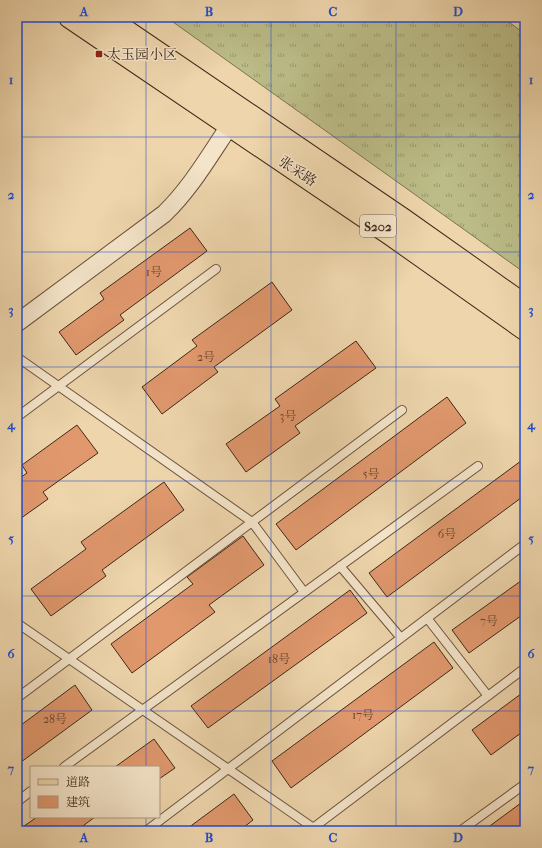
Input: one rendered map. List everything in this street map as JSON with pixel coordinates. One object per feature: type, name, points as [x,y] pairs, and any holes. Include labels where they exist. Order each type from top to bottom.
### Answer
[{"type":"main road","name":"张采路","points":[[70,17],[402,219],[525,306]]},
{"type":"main road","name":"张采路","points":[[105,17],[235,118],[392,234],[525,329]]},
{"type":"street","points":[[17,323],[164,214],[188,188],[235,118]]},
{"type":"lane","points":[[17,417],[216,269]]},
{"type":"lane","points":[[17,357],[252,522],[304,592]]},
{"type":"lane","points":[[17,698],[402,410]]},
{"type":"lane","points":[[65,766],[478,466]]},
{"type":"lane","points":[[146,831],[525,544]]},
{"type":"lane","points":[[340,566],[401,638]]},
{"type":"lane","points":[[427,618],[488,696]]},
{"type":"lane","points":[[17,623],[228,769],[313,830],[525,668]]},
{"type":"lane","points":[[460,831],[525,784]]},
{"type":"lane","points":[[17,802],[30,793]]},
{"type":"green space","points":[[166,17],[502,17],[525,34],[525,273]]},
{"type":"building","points":[[190,228],[207,251],[120,315],[124,320],[76,355],[59,332],[104,299],[100,293]]},
{"type":"building","points":[[272,282],[292,310],[214,367],[218,372],[162,414],[142,387],[197,346],[192,340]]},
{"type":"building","points":[[356,341],[376,368],[295,426],[300,433],[246,472],[226,444],[280,406],[275,399]]},
{"type":"building","points":[[447,397],[466,423],[296,550],[276,524]]},
{"type":"building","points":[[77,425],[98,453],[43,492],[48,499],[17,521],[17,480],[27,473],[22,465]]},
{"type":"building","points":[[525,458],[525,495],[387,597],[369,573]]},
{"type":"building","points":[[164,482],[184,510],[102,570],[106,576],[51,616],[31,589],[86,549],[81,542]]},
{"type":"building","points":[[243,536],[264,565],[209,605],[215,612],[132,673],[111,644],[193,584],[187,577]]},
{"type":"building","points":[[525,578],[525,613],[469,653],[452,630]]},
{"type":"building","points":[[350,590],[367,613],[208,728],[191,706]]},
{"type":"building","points":[[434,642],[453,668],[291,788],[272,761]]},
{"type":"building","points":[[75,685],[92,710],[17,765],[17,728]]},
{"type":"building","points":[[525,691],[525,730],[491,755],[472,730]]},
{"type":"building","points":[[154,739],[175,768],[160,778],[160,766],[116,766]]},
{"type":"building","points":[[234,794],[253,820],[239,831],[184,831]]},
{"type":"building","points":[[525,800],[525,831],[483,831]]},
{"type":"building","points":[[36,818],[94,818],[76,831],[17,831]]},
{"type":"place","name":"太玉园小区","points":[[99,54]]}]
